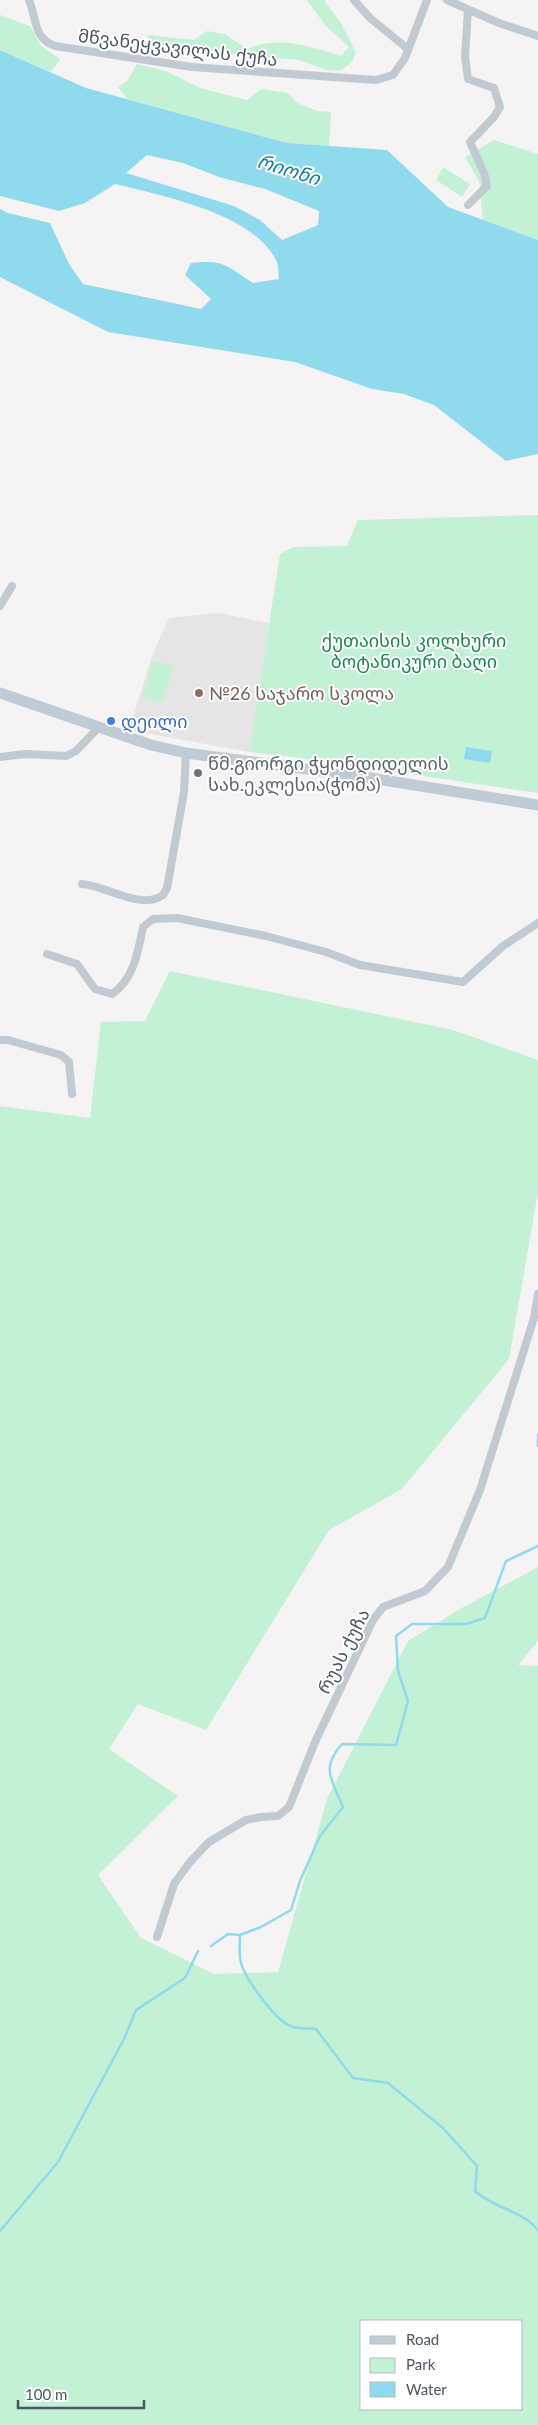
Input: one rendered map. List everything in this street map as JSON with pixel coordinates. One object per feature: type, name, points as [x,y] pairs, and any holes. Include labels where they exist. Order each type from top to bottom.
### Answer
[{"type":"main road","points":[[0,693],[98,728],[151,745],[186,753],[352,775],[538,805]]},
{"type":"street","name":"მწვანეყვავილას ქუჩა","points":[[29,0],[40,36],[46,42],[70,49],[192,67],[376,80],[393,75],[405,58],[408,49]]},
{"type":"street","points":[[354,0],[370,18],[408,49],[427,0]]},
{"type":"street","points":[[447,0],[499,23],[538,36]]},
{"type":"street","points":[[468,10],[465,56],[468,79],[494,88],[500,107],[494,117],[470,142],[484,173],[487,186],[468,205]]},
{"type":"street","points":[[0,606],[12,586]]},
{"type":"street","points":[[0,757],[24,754],[66,756],[76,751],[98,728]]},
{"type":"street","points":[[82,884],[116,895],[150,900],[163,895],[167,888],[184,792],[186,753]]},
{"type":"street","points":[[48,954],[77,964],[95,989],[112,994],[123,986],[137,958],[144,927],[153,919],[177,918],[266,936],[326,952],[360,965],[463,982],[504,946],[538,923]]},
{"type":"street","points":[[0,1040],[61,1055],[69,1062],[72,1094]]},
{"type":"street","name":"რუას ქუჩა","points":[[157,1937],[174,1884],[190,1862],[210,1842],[246,1820],[278,1816],[289,1807],[316,1742],[373,1620],[383,1607],[425,1591],[448,1567],[480,1490],[534,1318],[538,1294]]},
{"type":"street","points":[[534,1318],[538,1328]]},
{"type":"shaded area","name":"№26 საჯარო სკოლა","points":[[218,613],[269,623],[249,752],[129,730],[152,656],[169,618]]},
{"type":"green space","points":[[307,0],[324,0],[342,25],[356,53],[351,63],[340,71],[327,70],[299,60],[152,46],[147,35],[194,40],[207,31],[224,34],[248,49],[270,43],[282,43],[307,46],[341,56],[349,47],[325,25]]},
{"type":"green space","points":[[0,15],[30,26],[41,46],[60,59],[51,72],[0,50]]},
{"type":"green space","points":[[137,64],[166,71],[200,88],[247,100],[261,89],[288,93],[297,103],[317,111],[331,112],[329,146],[287,143],[127,99],[118,87],[127,81]]},
{"type":"green space","points":[[494,140],[538,154],[538,240],[483,220],[479,181],[465,157]]},
{"type":"green space","points":[[443,167],[470,184],[462,197],[436,180]]},
{"type":"green space","name":"ქუთაისის კოლხური ბოტანიკური ბაღი","points":[[538,515],[538,793],[249,752],[280,554],[293,547],[347,546],[358,520]]},
{"type":"green space","points":[[152,661],[173,666],[163,703],[142,698]]},
{"type":"green space","points":[[170,971],[453,1030],[538,1060],[538,1192],[509,1359],[402,1489],[329,1530],[206,1730],[138,1704],[109,1749],[178,1796],[98,1875],[141,1938],[214,1974],[278,1972],[327,1799],[408,1641],[460,1609],[538,1567],[538,1641],[518,1665],[538,1666],[538,2425],[0,2425],[0,1106],[90,1118],[101,1022],[145,1021]]},
{"type":"water","name":"რიონი","points":[[0,50],[86,88],[287,143],[387,150],[448,207],[538,240],[538,454],[506,461],[434,405],[404,394],[372,389],[295,362],[108,332],[0,277],[0,209],[8,213],[50,223],[69,264],[83,284],[201,309],[211,299],[185,275],[191,263],[211,262],[225,265],[253,283],[279,279],[277,262],[264,244],[247,230],[227,218],[181,201],[115,184],[85,203],[59,211],[0,196]],"holes":[[[147,155],[183,163],[219,177],[265,189],[319,211],[318,225],[282,240],[260,220],[234,206],[126,173]]]},
{"type":"water","points":[[466,747],[492,751],[490,763],[464,759]]},
{"type":"waterway","points":[[538,1435],[538,1446]]},
{"type":"waterway","points":[[538,1546],[506,1561],[485,1618],[466,1624],[412,1624],[396,1636],[398,1671],[408,1701],[396,1745],[342,1744],[335,1752],[331,1760],[330,1774],[343,1807],[320,1836],[300,1881],[291,1910],[261,1927],[240,1935],[240,1958],[245,1973],[263,2001],[279,2018],[293,2027],[316,2029],[353,2078],[388,2083],[443,2128],[477,2166],[475,2191],[490,2202],[524,2218],[538,2230]]},
{"type":"waterway","points":[[211,1946],[228,1934],[240,1935]]},
{"type":"waterway","points":[[0,2231],[58,2162],[124,2039],[136,2010],[185,1978],[198,1951]]},
{"type":"place","name":"№26 საჯარო სკოლა","points":[[199,693]]},
{"type":"place","name":"დეილი","points":[[111,721]]},
{"type":"place","name":"წმ.გიორგი ჭყონდიდელის სახ.ეკლესია(ჭომა)","points":[[198,773]]}]
